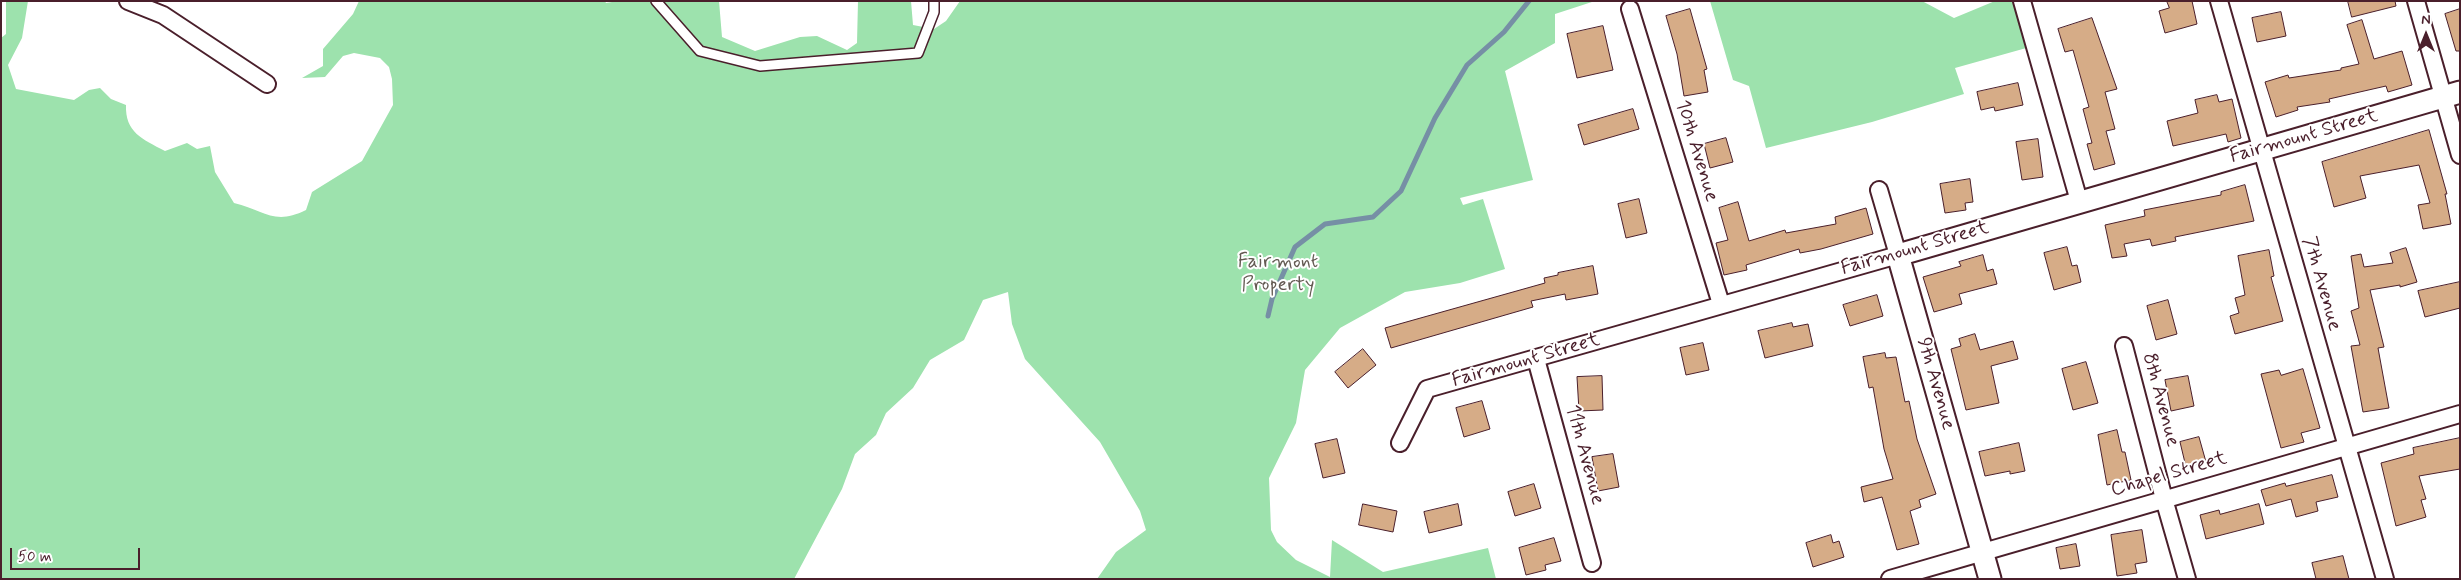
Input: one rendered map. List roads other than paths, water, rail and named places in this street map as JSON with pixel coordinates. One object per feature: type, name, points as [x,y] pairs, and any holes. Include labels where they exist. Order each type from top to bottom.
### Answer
[{"type":"street","points":[[128,1],[163,15],[267,84]]},
{"type":"street","points":[[2022,1],[2079,201]]},
{"type":"street","name":"7th Avenue","points":[[2219,1],[2385,579]]},
{"type":"street","points":[[2416,1],[2451,94],[2460,155]]},
{"type":"street","name":"10th Avenue","points":[[1630,9],[1721,304]]},
{"type":"street","name":"Fairmount Street","points":[[1400,443],[1427,389],[1898,255],[2451,94]]},
{"type":"street","name":"9th Avenue","points":[[1879,190],[1990,579]]},
{"type":"street","name":"8th Avenue","points":[[2124,346],[2187,579]]},
{"type":"street","name":"11th Avenue","points":[[1536,359],[1592,563]]},
{"type":"street","name":"Chapel Street","points":[[1890,579],[2460,414]]},
{"type":"lane","points":[[656,1],[700,51],[760,66],[918,53],[934,12],[934,1]]},
{"type":"waterway","points":[[1268,316],[1272,299],[1295,247],[1325,224],[1373,217],[1401,191],[1435,118],[1467,65],[1504,32],[1529,1]]},
{"type":"park label","name":"Fairmont Property","points":[[1278,274]]}]
